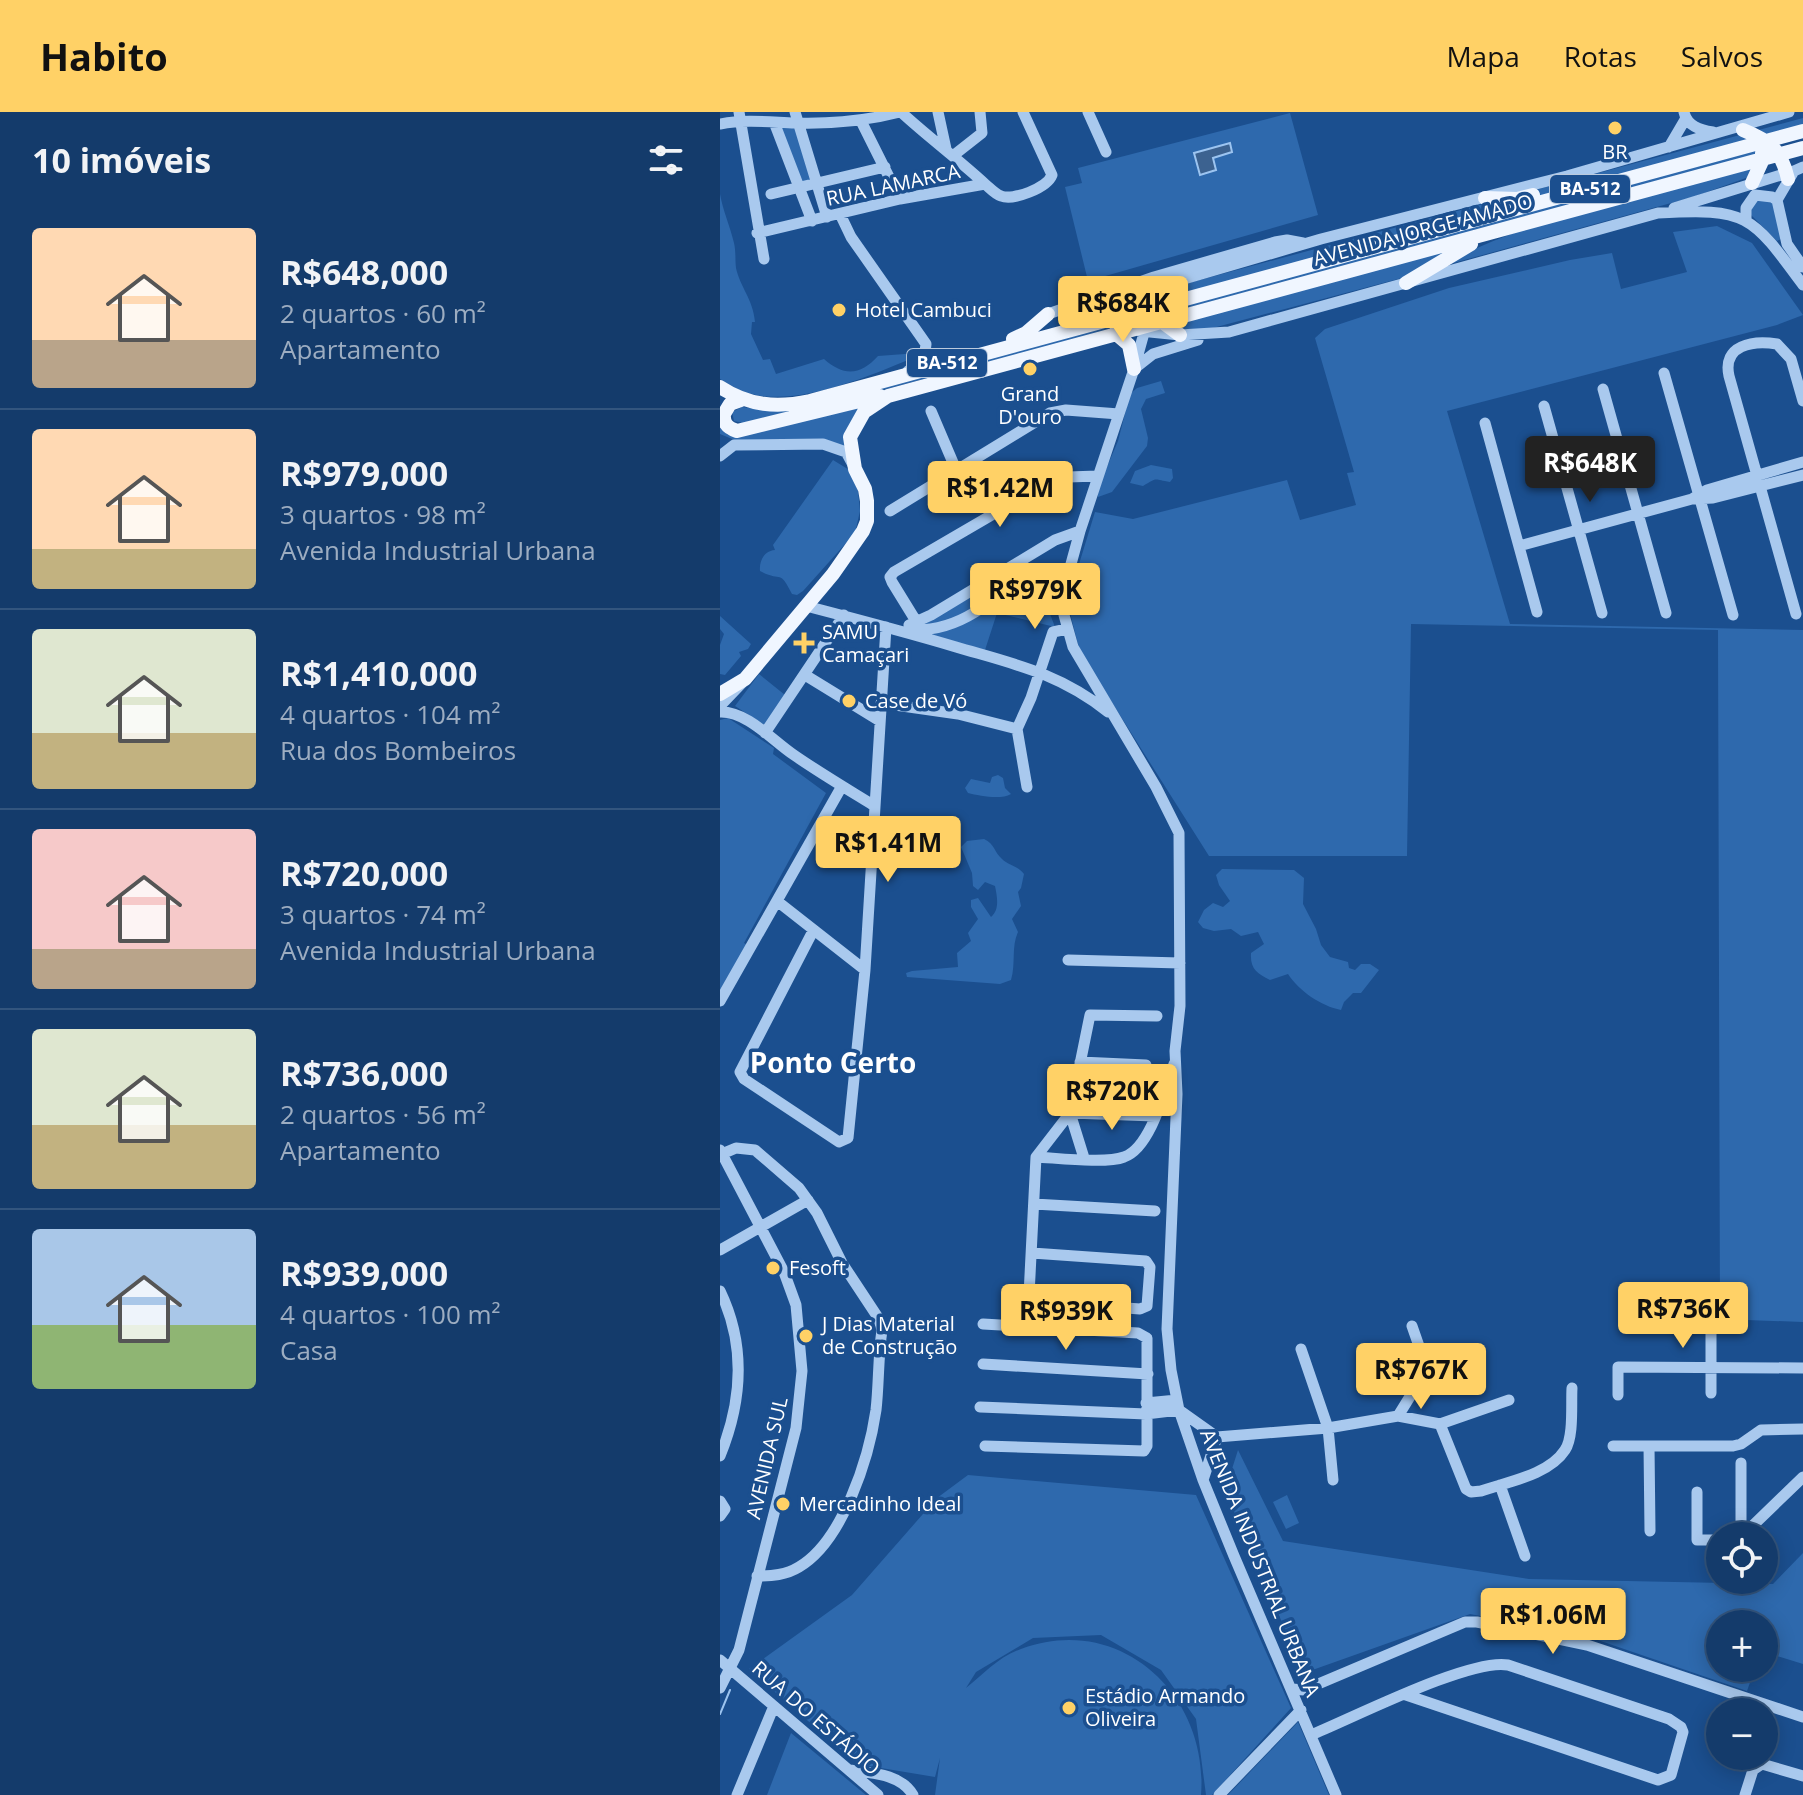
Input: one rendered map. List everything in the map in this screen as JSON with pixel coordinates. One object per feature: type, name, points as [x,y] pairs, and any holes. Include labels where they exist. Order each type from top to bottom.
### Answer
[{"type":"main road","points":[[1738,129],[1764,142],[1793,173]]},
{"type":"main road","name":"AVENIDA JORGE AMADO","points":[[741,400],[779,406],[799,403],[1803,131]]},
{"type":"main road","points":[[1752,183],[1763,159],[1764,142]]},
{"type":"main road","name":"AVENIDA JORGE AMADO","points":[[855,469],[850,437],[864,412],[888,396],[1803,148]]},
{"type":"main road","points":[[1485,198],[1517,199],[1565,188],[1596,188]]},
{"type":"main road","points":[[1406,283],[1485,235]]},
{"type":"main road","points":[[1152,307],[1162,323],[1180,335]]},
{"type":"main road","points":[[925,369],[1014,339],[1048,314]]},
{"type":"main road","points":[[1115,333],[1129,345],[1134,369]]},
{"type":"main road","name":"BA-512","points":[[720,387],[741,400]]},
{"type":"main road","points":[[741,400],[730,404],[724,414],[725,423],[737,431],[888,396]]},
{"type":"main road","name":"BA-512","points":[[720,694],[745,679],[833,574],[863,531],[867,521],[865,489],[855,469]]},
{"type":"street","points":[[720,124],[739,116],[774,122],[796,118],[861,121],[901,112],[985,184]]},
{"type":"street","points":[[938,112],[950,152]]},
{"type":"street","points":[[950,152],[982,133],[980,112]]},
{"type":"street","name":"RUA LAMARCA","points":[[757,233],[900,199],[985,184],[1006,197],[1043,187],[1052,175],[1023,112]]},
{"type":"street","points":[[1088,112],[1106,152]]},
{"type":"street","name":"AVENIDA JORGE AMADO","points":[[1141,329],[1159,290],[1167,284],[1308,243],[1738,129],[1789,112]]},
{"type":"street","points":[[1669,147],[1685,115],[1695,127],[1718,132]]},
{"type":"street","points":[[739,116],[757,233],[764,259]]},
{"type":"street","points":[[796,118],[827,217]]},
{"type":"street","points":[[861,121],[900,199]]},
{"type":"street","points":[[774,122],[812,221]]},
{"type":"street","points":[[787,155],[805,149]]},
{"type":"street","points":[[771,194],[885,167]]},
{"type":"street","points":[[1134,369],[1153,354],[1169,347],[1793,173]]},
{"type":"street","points":[[1793,173],[1777,200],[1787,244],[1803,267]]},
{"type":"street","points":[[1746,220],[1746,208],[1755,195],[1777,200]]},
{"type":"street","points":[[1658,213],[1699,211],[1734,215],[1746,220],[1767,237],[1803,285]]},
{"type":"street","points":[[840,214],[851,237],[926,344],[924,360],[902,375]]},
{"type":"street","name":"AVENIDA JORGE AMADO","points":[[1048,314],[1154,277],[1275,242],[1308,243]]},
{"type":"street","points":[[1036,1157],[1126,1157],[1144,1138],[1170,1089],[1176,1059],[1180,963],[1179,833],[1156,787],[1073,647],[1067,629],[1065,603],[1068,575],[1080,531],[1134,369],[1141,329],[1180,335],[1229,332]]},
{"type":"street","points":[[1796,614],[1728,369],[1731,353],[1768,343],[1784,349],[1791,359],[1803,401]]},
{"type":"street","points":[[1664,373],[1733,615]]},
{"type":"street","points":[[1603,389],[1666,613]]},
{"type":"street","points":[[1544,406],[1602,613]]},
{"type":"street","points":[[890,511],[1050,413],[1066,410],[1119,414]]},
{"type":"street","points":[[931,411],[957,472]]},
{"type":"street","points":[[1485,423],[1537,612]]},
{"type":"street","points":[[721,437],[734,445],[823,444],[846,452],[855,469]]},
{"type":"street","points":[[720,456],[734,445]]},
{"type":"street","points":[[1758,481],[1803,462]]},
{"type":"street","points":[[1519,546],[1758,481],[1803,475]]},
{"type":"street","points":[[916,621],[892,582],[890,577],[894,572],[1038,488],[1068,477],[1098,476]]},
{"type":"street","points":[[900,630],[1055,540],[1080,531]]},
{"type":"street","points":[[900,630],[925,630],[967,616],[992,600],[1006,586],[1016,564]]},
{"type":"street","points":[[806,606],[1040,671],[1076,688],[1114,717]]},
{"type":"street","points":[[765,733],[844,615]]},
{"type":"street","points":[[813,931],[742,1066],[741,1076],[839,1142],[848,1138],[865,970],[886,627]]},
{"type":"street","points":[[1027,787],[1017,729],[1053,632],[1067,629]]},
{"type":"street","points":[[1076,688],[1083,684],[1088,674]]},
{"type":"street","points":[[805,675],[880,721]]},
{"type":"street","points":[[745,679],[720,709],[735,714],[873,805]]},
{"type":"street","points":[[881,703],[958,714],[1017,729]]},
{"type":"street","points":[[720,1001],[842,786]]},
{"type":"street","points":[[777,901],[865,970]]},
{"type":"street","points":[[1068,960],[1180,963]]},
{"type":"street","points":[[1032,1253],[1146,1261],[1150,1267],[1148,1303],[1140,1309],[1036,1303],[1031,1301],[1029,1295],[1036,1157],[1070,1113],[1090,1015],[1157,1016]]},
{"type":"street","points":[[1080,1062],[1146,1065]]},
{"type":"street","name":"AVENIDA INDUSTRIAL URBANA","points":[[1170,1089],[1167,1329],[1178,1405],[1203,1480],[1298,1690]]},
{"type":"street","points":[[1070,1113],[1155,1116]]},
{"type":"street","points":[[1070,1113],[1084,1158]]},
{"type":"street","points":[[721,1152],[736,1148],[755,1150],[782,1172],[808,1200],[842,1263],[881,1325],[876,1406],[866,1459],[839,1519],[826,1541],[808,1561],[778,1575],[757,1576]]},
{"type":"street","name":"AVENIDA SUL","points":[[720,1688],[739,1650],[796,1428],[802,1371],[796,1305],[784,1272],[721,1152]]},
{"type":"street","points":[[720,1250],[808,1200]]},
{"type":"street","points":[[1034,1204],[1155,1211]]},
{"type":"street","points":[[720,1291],[731,1314],[739,1383],[735,1409],[720,1456]]},
{"type":"street","points":[[983,1324],[1143,1334],[1147,1338],[1148,1374],[1147,1446],[1141,1452],[985,1446]]},
{"type":"street","points":[[1398,1416],[1427,1369],[1412,1326]]},
{"type":"street","points":[[1711,1330],[1711,1393]]},
{"type":"street","points":[[1301,1349],[1328,1428],[1333,1480]]},
{"type":"street","points":[[983,1364],[1148,1374]]},
{"type":"street","points":[[1618,1395],[1618,1367],[1803,1368]]},
{"type":"street","points":[[1440,1424],[1466,1489],[1476,1492],[1544,1467],[1565,1451],[1571,1421],[1572,1388]]},
{"type":"street","points":[[980,1407],[1146,1409],[1178,1405],[1204,1430],[1217,1437],[1328,1428],[1398,1416],[1440,1424],[1509,1400]]},
{"type":"street","points":[[1613,1446],[1733,1446],[1761,1430],[1803,1429]]},
{"type":"street","points":[[1204,1430],[1195,1433],[1191,1447],[1203,1457],[1213,1452]]},
{"type":"street","points":[[1203,1480],[1217,1437]]},
{"type":"street","points":[[1649,1446],[1650,1531]]},
{"type":"street","points":[[1741,1463],[1741,1522]]},
{"type":"street","points":[[1756,1522],[1803,1477]]},
{"type":"street","points":[[1500,1485],[1525,1556]]},
{"type":"street","points":[[1697,1492],[1697,1540],[1706,1540]]},
{"type":"street","points":[[720,1501],[725,1509],[720,1516]]},
{"type":"street","points":[[1219,1795],[1300,1706],[1298,1690],[1465,1622],[1587,1645],[1803,1717]]},
{"type":"street","name":"RUA DO ESTÁDIO","points":[[720,1660],[878,1795]]},
{"type":"street","points":[[1311,1735],[1432,1684],[1486,1665],[1508,1665],[1669,1719],[1683,1732],[1671,1775],[1658,1780],[1406,1695]]},
{"type":"street","points":[[1432,1684],[1432,1704]]},
{"type":"street","points":[[737,1795],[774,1706]]},
{"type":"street","name":"AVENIDA INDUSTRIAL URBANA","points":[[1300,1706],[1336,1795]]},
{"type":"street","points":[[1745,1795],[1753,1770],[1762,1764],[1803,1776]]},
{"type":"street","points":[[850,1770],[893,1779],[907,1786],[913,1795]]},
{"type":"shaded area","points":[[1290,113],[1318,215],[1088,281],[1065,187],[1082,183],[1078,168]]},
{"type":"shaded area","points":[[1803,118],[1803,128],[1160,300],[1160,295],[1170,288]]},
{"type":"shaded area","points":[[795,127],[813,183],[802,185],[781,128]]},
{"type":"shaded area","points":[[1230,143],[1232,152],[1213,158],[1216,170],[1200,175],[1194,153]]},
{"type":"shaded area","points":[[1755,149],[1759,155],[1164,314],[1163,311]]},
{"type":"shaded area","points":[[1756,166],[1753,174],[1746,178],[1693,197],[1439,267],[1554,219]]},
{"type":"shaded area","points":[[720,194],[734,243],[736,268],[754,314],[751,334],[763,360],[770,359],[776,374],[824,359],[838,369],[852,371],[865,367],[878,356],[918,353],[918,356],[831,388],[784,397],[742,391],[720,379]]},
{"type":"shaded area","points":[[1761,197],[1774,204],[1781,239],[1777,241],[1749,213],[1750,206]]},
{"type":"shaded area","points":[[1717,226],[1752,243],[1803,315],[1777,325],[1447,411],[1510,624],[1803,630],[1803,1322],[1720,1319],[1718,630],[1411,624],[1407,856],[1209,856],[1080,652],[1070,613],[1072,587],[1095,512],[1133,519],[1287,480],[1300,520],[1356,505],[1347,473],[1354,472],[1315,338],[1325,329],[1449,288],[1612,253],[1621,289],[1687,272],[1673,232]]},
{"type":"shaded area","points":[[1463,245],[1402,278],[1209,329],[1183,329],[1175,323]]},
{"type":"shaded area","points":[[1128,320],[1130,325],[775,418],[743,423],[734,421],[732,412],[742,407],[771,411]]},
{"type":"shaded area","points":[[1161,381],[1165,393],[1146,399],[1141,409],[1147,446],[1112,492],[1098,497],[1097,490],[1118,441],[1130,394],[1137,388]]},
{"type":"shaded area","points":[[863,407],[849,427],[846,451],[737,441],[720,434],[720,428],[728,435]]},
{"type":"shaded area","points":[[833,460],[851,471],[858,491],[860,511],[855,533],[803,591],[792,594],[782,578],[760,571],[761,560],[765,554],[775,550],[773,545]]},
{"type":"shaded area","points":[[1151,465],[1172,469],[1173,478],[1170,482],[1156,480],[1143,486],[1130,483],[1135,471]]},
{"type":"shaded area","points":[[998,581],[1002,594],[1009,597],[1018,586],[1015,604],[1050,614],[1055,627],[997,613],[985,650],[923,633],[922,625]]},
{"type":"shaded area","points":[[720,616],[751,644],[748,649],[739,652],[741,656],[725,675],[720,674],[720,645],[724,634],[720,629]]},
{"type":"shaded area","points":[[759,674],[785,695],[766,726],[735,706]]},
{"type":"shaded area","points":[[728,718],[774,748],[773,754],[826,793],[744,943],[749,946],[720,994],[720,720]]},
{"type":"shaded area","points":[[998,775],[1003,778],[1005,788],[1011,794],[984,796],[968,793],[965,788],[971,779],[990,783],[992,777]]},
{"type":"shaded area","points":[[880,817],[885,818],[889,832],[918,833],[923,838],[923,846],[916,849],[882,847],[875,838]]},
{"type":"shaded area","points":[[984,839],[1002,859],[1024,874],[1018,892],[1021,906],[1012,919],[1018,932],[1011,980],[1000,984],[907,977],[906,973],[912,971],[958,967],[957,953],[971,941],[968,933],[978,919],[971,907],[971,900],[978,898],[991,917],[996,911],[995,886],[985,882],[978,890],[973,886],[972,873],[961,847],[967,841]]},
{"type":"shaded area","points":[[930,851],[937,857],[936,864],[927,868],[881,857],[882,853]]},
{"type":"shaded area","points":[[1222,869],[1294,870],[1304,878],[1303,904],[1321,945],[1330,957],[1348,962],[1349,968],[1355,970],[1361,964],[1370,964],[1379,970],[1361,993],[1353,993],[1344,1002],[1341,1010],[1311,997],[1288,974],[1270,980],[1261,975],[1253,967],[1251,958],[1251,953],[1264,944],[1258,932],[1241,936],[1231,929],[1214,931],[1203,928],[1198,922],[1204,910],[1213,903],[1223,907],[1230,901],[1216,875]]},
{"type":"shaded area","points":[[1238,1450],[1283,1541],[1529,1579],[1706,1583],[1706,1594],[1778,1594],[1778,1579],[1803,1553],[1803,1664],[1778,1656],[1778,1610],[1706,1610],[1706,1677],[1586,1636],[1470,1614],[1304,1673],[1225,1491]]},
{"type":"shaded area","points":[[968,1475],[1196,1495],[1291,1708],[1212,1795],[1206,1795],[1196,1719],[1161,1670],[1101,1635],[1033,1638],[976,1672],[966,1688],[1013,1652],[1057,1641],[1092,1642],[1124,1653],[1151,1671],[1174,1695],[1190,1725],[1200,1758],[1201,1795],[935,1795],[940,1758],[935,1777],[857,1764],[749,1669],[852,1595],[937,1498]]},
{"type":"shaded area","points":[[1287,1495],[1299,1523],[1286,1529],[1273,1502]]},
{"type":"shaded area","points":[[1721,1682],[1750,1682],[1747,1691]]},
{"type":"shaded area","points":[[1298,1722],[1329,1795],[1228,1795]]},
{"type":"shaded area","points":[[791,1733],[866,1795],[767,1795]]},
{"type":"waterway","points":[[720,1714],[730,1690]]},
{"type":"place","name":"BR","points":[[1615,128]]},
{"type":"place","name":"Hotel Cambuci","points":[[839,310]]},
{"type":"place","name":"Grand D'ouro","points":[[1030,369]]},
{"type":"place","name":"SAMU Camaçari","points":[[804,643]]},
{"type":"place","name":"Case de Vó","points":[[849,701]]},
{"type":"place","name":"Fesoft","points":[[773,1268]]},
{"type":"place","name":"J Dias Material de Construção","points":[[806,1336]]},
{"type":"place","name":"Mercadinho Ideal","points":[[783,1504]]},
{"type":"place","name":"Estádio Armando Oliveira","points":[[1069,1708]]},
{"type":"district","name":"Ponto Certo","points":[[833,1063]]}]
